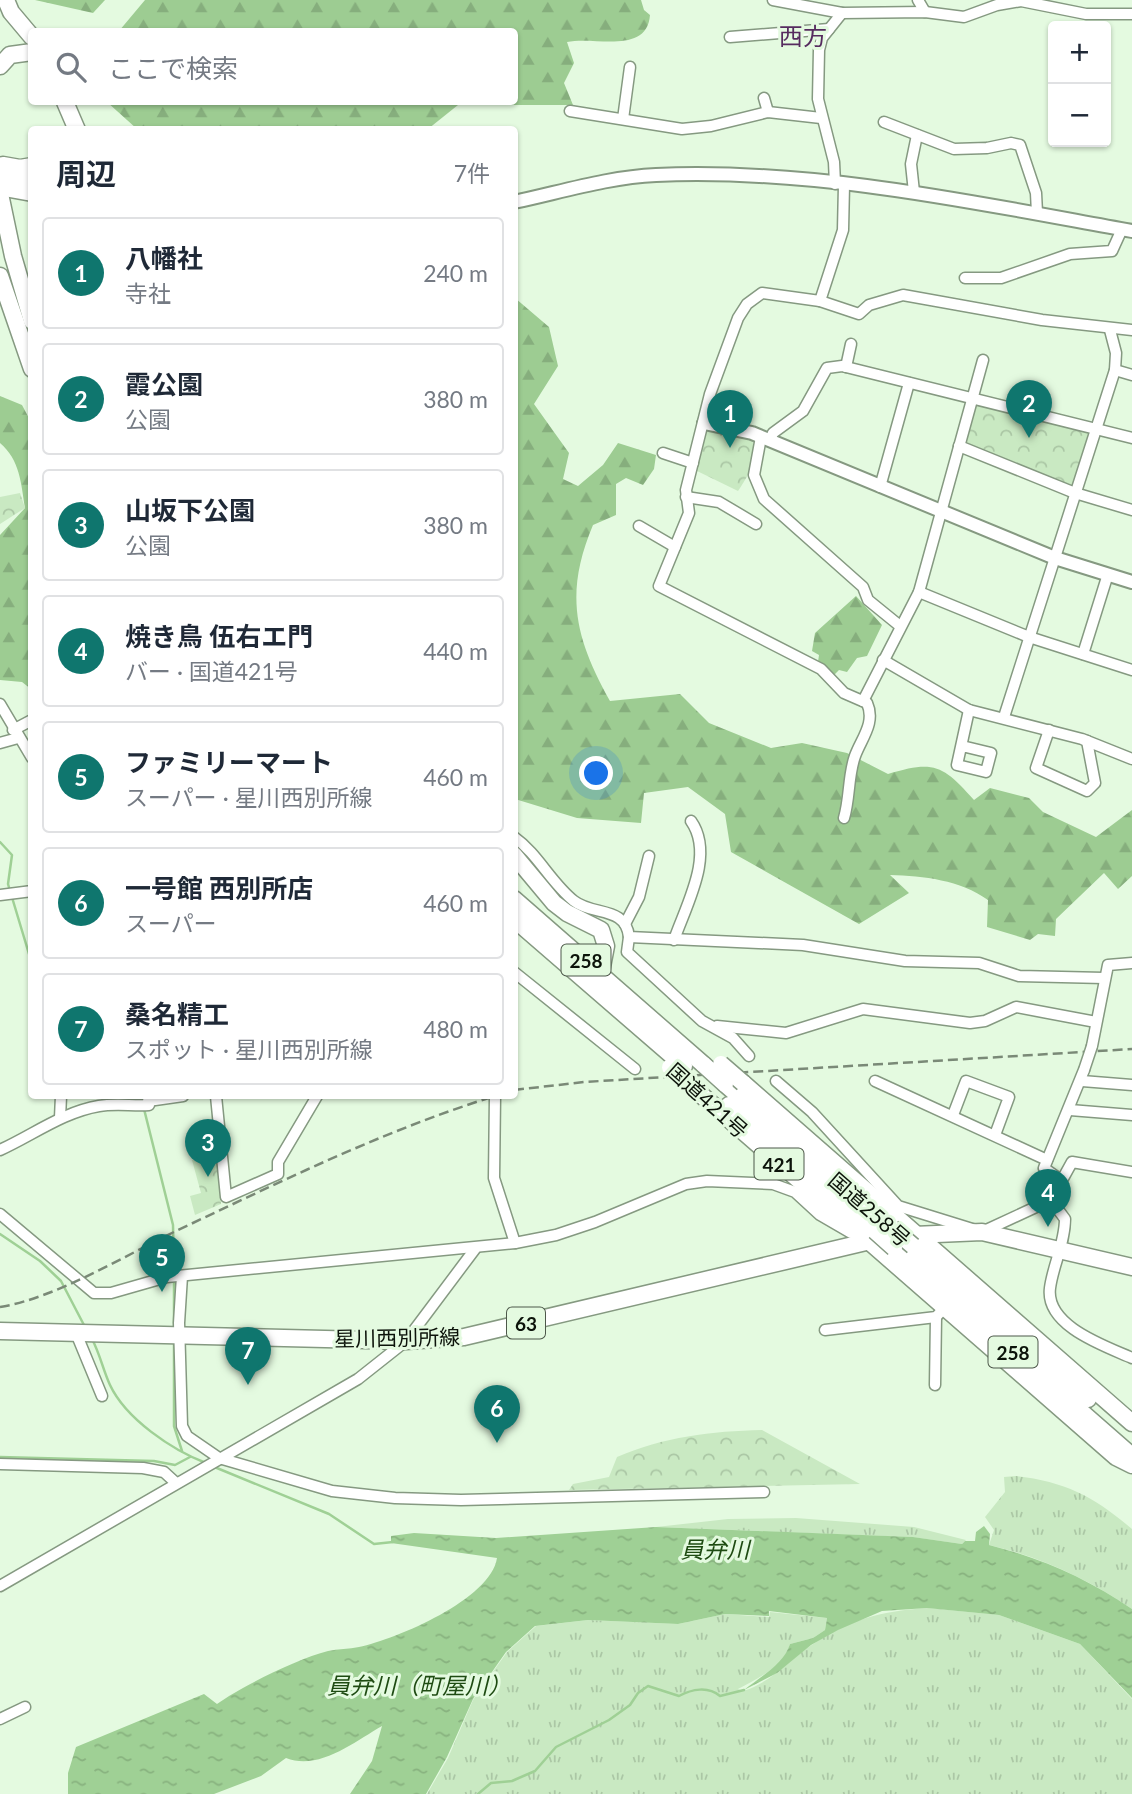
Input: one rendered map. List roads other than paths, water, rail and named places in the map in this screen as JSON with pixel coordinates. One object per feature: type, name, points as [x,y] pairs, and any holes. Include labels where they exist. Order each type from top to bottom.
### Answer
[{"type":"main road","points":[[6,0],[11,12],[28,32]]},
{"type":"main road","points":[[0,66],[10,55],[28,53]]},
{"type":"main road","points":[[61,105],[70,121]]},
{"type":"main road","points":[[5,179],[28,168]]},
{"type":"main road","points":[[5,179],[28,180]]},
{"type":"main road","points":[[5,179],[28,191]]},
{"type":"main road","points":[[5,179],[13,256],[28,307]]},
{"type":"main road","points":[[0,276],[28,357]]},
{"type":"main road","points":[[0,314],[20,365],[28,374]]},
{"type":"main road","points":[[518,860],[554,903],[567,914],[601,930],[606,946],[601,972]]},
{"type":"main road","name":"国道258号","points":[[518,901],[657,1022],[713,1065],[725,1084],[892,1228],[916,1240],[1132,1437]]},
{"type":"main road","name":"国道258号","points":[[518,922],[642,1030],[677,1067],[871,1237],[894,1248],[1132,1456]]},
{"type":"main road","name":"国道421号","points":[[713,1065],[743,1083],[916,1240]]},
{"type":"main road","points":[[871,1237],[916,1240],[982,1232],[1132,1267]]},
{"type":"main road","points":[[871,1237],[940,1312],[1116,1457],[1132,1465]]},
{"type":"main road","name":"星川西別所線","points":[[0,1331],[406,1341],[464,1337],[871,1237]]},
{"type":"main road","points":[[916,1240],[1132,1423]]},
{"type":"street","points":[[776,0],[842,13],[925,12],[964,17],[1021,1],[1086,14],[1132,13]]},
{"type":"street","points":[[918,0],[925,12]]},
{"type":"street","points":[[820,301],[844,225],[839,185],[818,99],[819,50],[842,13]]},
{"type":"street","points":[[730,37],[830,29]]},
{"type":"street","points":[[623,119],[630,67]]},
{"type":"street","points":[[764,98],[768,112]]},
{"type":"street","points":[[570,111],[693,129],[768,112],[821,118]]},
{"type":"street","points":[[884,122],[954,149],[987,148],[1011,143],[1020,145],[1036,193],[1037,213]]},
{"type":"street","points":[[914,192],[911,163],[917,135]]},
{"type":"street","points":[[518,201],[653,175],[709,174],[914,192],[1127,230],[1112,251],[1070,254],[1001,278],[965,278]]},
{"type":"street","points":[[844,818],[855,755],[862,745],[870,718],[869,708],[863,701],[844,693],[821,669],[659,586],[689,513],[686,497],[710,394],[734,327],[747,304],[762,293],[770,292],[820,301],[859,314],[869,305],[903,295],[1110,330],[1132,330]]},
{"type":"street","points":[[1004,717],[1115,370],[1116,353],[1110,330]]},
{"type":"street","points":[[846,367],[851,344]]},
{"type":"street","points":[[863,701],[919,592],[983,360]]},
{"type":"street","points":[[900,626],[868,600],[863,587],[764,499],[754,475],[766,439],[803,411],[827,368],[846,367],[1132,438]]},
{"type":"street","points":[[1115,370],[1132,374]]},
{"type":"street","points":[[880,487],[909,383]]},
{"type":"street","points":[[704,423],[740,429],[1055,558],[1132,582]]},
{"type":"street","points":[[958,446],[1075,494],[1132,510]]},
{"type":"street","points":[[663,453],[694,463]]},
{"type":"street","points":[[686,497],[719,502],[757,524]]},
{"type":"street","points":[[639,526],[675,547]]},
{"type":"street","points":[[1083,654],[1108,574]]},
{"type":"street","points":[[919,592],[1029,637],[1132,670]]},
{"type":"street","points":[[883,660],[970,710],[1087,740],[1132,759]]},
{"type":"street","points":[[0,704],[28,752]]},
{"type":"street","points":[[962,746],[970,710]]},
{"type":"street","points":[[0,743],[28,723]]},
{"type":"street","points":[[1049,730],[1036,768],[1087,791],[1094,783],[1087,740]]},
{"type":"street","points":[[674,940],[700,864],[695,827],[691,821]]},
{"type":"street","points":[[518,840],[526,845],[540,866],[575,902],[615,915],[625,924],[629,937],[627,953],[702,1021],[733,1038],[749,1056]]},
{"type":"street","points":[[625,924],[639,897],[649,856]]},
{"type":"street","points":[[2,895],[28,891]]},
{"type":"street","points":[[629,937],[803,945],[905,961],[979,963],[1019,976],[1104,978]]},
{"type":"street","points":[[1061,1180],[1044,1168],[1082,1081],[1092,1046],[1108,965],[1132,963]]},
{"type":"street","points":[[518,975],[635,1069]]},
{"type":"street","points":[[717,1027],[786,1033],[863,1009],[970,1023],[985,1021],[1016,1007],[1096,1023]]},
{"type":"street","points":[[776,1081],[812,1112],[898,1206],[982,1232],[1051,1200],[1068,1166],[1077,1160],[1132,1172]]},
{"type":"street","points":[[875,1081],[1047,1160]]},
{"type":"street","points":[[953,1115],[966,1081],[1009,1097],[995,1135]]},
{"type":"street","points":[[1082,1081],[1132,1085]]},
{"type":"street","points":[[60,1118],[61,1099]]},
{"type":"street","points":[[0,1150],[60,1118],[100,1106],[145,1104],[169,1099]]},
{"type":"street","points":[[216,1099],[226,1197],[278,1174],[278,1162],[315,1099]]},
{"type":"street","points":[[495,1099],[494,1178],[515,1243]]},
{"type":"street","points":[[1070,1110],[1132,1115]]},
{"type":"street","points":[[0,1214],[94,1293],[111,1293],[168,1277],[515,1243],[556,1235],[686,1184],[707,1181],[773,1184],[795,1192],[820,1215],[871,1237]]},
{"type":"street","points":[[1051,1200],[1065,1219],[1061,1249],[1049,1290],[1054,1309],[1068,1326],[1132,1358]]},
{"type":"street","points":[[0,1586],[358,1379],[406,1341],[475,1249]]},
{"type":"street","points":[[181,1276],[176,1334],[181,1426],[187,1436],[219,1458],[332,1491],[395,1498],[629,1497],[764,1492]]},
{"type":"street","points":[[825,1330],[940,1312],[935,1385]]},
{"type":"street","points":[[76,1333],[102,1396]]},
{"type":"street","points":[[0,1464],[143,1468],[164,1472],[176,1483]]},
{"type":"street","points":[[0,1719],[25,1707]]},
{"type":"water","name":"員弁川（町屋川）","points":[[984,1526],[990,1534],[989,1545],[1064,1571],[1132,1609],[1132,1698],[1080,1644],[999,1615],[927,1608],[882,1611],[811,1645],[777,1673],[744,1690],[783,1658],[790,1644],[813,1638],[825,1630],[827,1618],[769,1611],[769,1616],[725,1614],[678,1624],[588,1620],[535,1626],[506,1652],[473,1699],[447,1757],[426,1794],[350,1794],[372,1761],[382,1726],[336,1753],[311,1761],[286,1758],[261,1776],[214,1794],[68,1794],[68,1773],[76,1747],[204,1694],[217,1704],[255,1681],[301,1660],[328,1651],[376,1643],[418,1626],[461,1602],[478,1588],[491,1573],[497,1558],[391,1543],[391,1536],[414,1533],[496,1538],[656,1527],[913,1537],[962,1544],[965,1541],[975,1541],[976,1532]]},
{"type":"waterway","points":[[0,842],[12,855],[8,884],[28,951]]},
{"type":"waterway","points":[[144,1109],[173,1225],[174,1274]]},
{"type":"waterway","points":[[0,1234],[40,1261],[61,1281],[85,1327]]},
{"type":"waterway","points":[[174,1281],[174,1323]]},
{"type":"waterway","points":[[92,1339],[110,1385],[127,1410],[165,1442],[206,1463]]},
{"type":"waterway","points":[[174,1340],[174,1426],[182,1451]]},
{"type":"waterway","points":[[0,1457],[154,1461],[175,1465],[190,1457]]},
{"type":"waterway","points":[[212,1466],[329,1514],[374,1544],[393,1542]]},
{"type":"waterway","points":[[478,1794],[491,1783],[512,1781],[535,1771],[556,1747],[609,1720],[630,1705],[638,1693],[648,1686],[679,1696],[700,1690],[720,1696],[744,1690]]},
{"type":"railway","points":[[518,1090],[584,1082],[1132,1049]]},
{"type":"railway","points":[[0,1307],[67,1286],[294,1176],[373,1141],[486,1099]]},
{"type":"place","name":"霞公園","points":[[1029,438]]},
{"type":"place","name":"八幡社","points":[[730,448]]},
{"type":"place","name":"山坂下公園","points":[[208,1177]]},
{"type":"place","name":"焼き鳥 伍右エ門","points":[[1048,1227]]},
{"type":"place","name":"ファミリーマート","points":[[162,1292]]},
{"type":"place","name":"桑名精工","points":[[248,1385]]},
{"type":"place","name":"一号館 西別所店","points":[[497,1443]]},
{"type":"district","name":"西方","points":[[803,35]]},
{"type":"water label","name":"員弁川","points":[[715,1549]]}]
